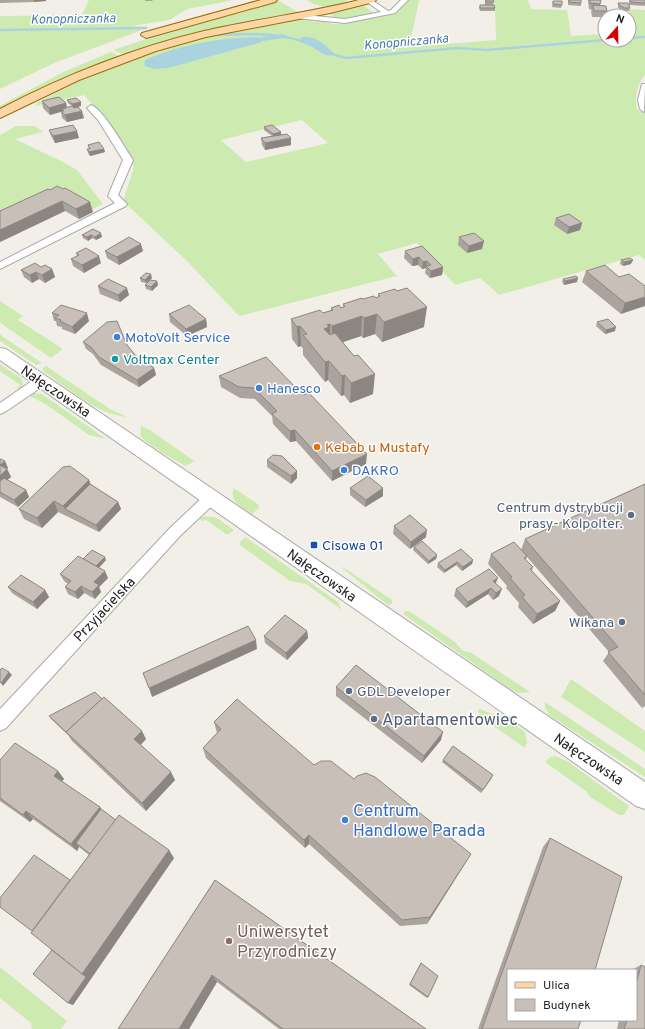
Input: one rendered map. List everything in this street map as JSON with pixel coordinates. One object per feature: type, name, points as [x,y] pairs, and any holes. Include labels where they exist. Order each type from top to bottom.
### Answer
[{"type":"main road","points":[[136,39],[214,15],[272,0]]},
{"type":"main road","points":[[0,105],[117,60],[194,37],[369,0]]},
{"type":"main road","points":[[306,4],[321,11]]},
{"type":"main road","points":[[0,105],[60,71]]},
{"type":"street","points":[[369,0],[381,5],[387,13]]},
{"type":"street","points":[[295,16],[346,21],[396,10],[405,0]]},
{"type":"street","points":[[321,11],[338,21]]},
{"type":"street","points":[[644,110],[642,100],[645,86]]},
{"type":"street","points":[[0,266],[122,204],[113,196],[128,160],[101,118],[91,108]]},
{"type":"street","name":"Nałęczowska","points":[[0,353],[645,797]]},
{"type":"street","points":[[0,408],[42,381]]},
{"type":"street","name":"Przyjacielska","points":[[0,722],[175,532],[211,498]]},
{"type":"green space","points":[[89,0],[234,0],[187,9],[169,20],[132,26],[150,27],[54,63],[0,89],[0,16],[82,15]]},
{"type":"green space","points":[[278,0],[298,12],[251,20],[175,38],[124,55],[113,50],[170,31]]},
{"type":"green space","points":[[307,0],[348,0],[339,5],[322,6],[311,3]]},
{"type":"green space","points":[[408,0],[421,0],[419,1],[409,47],[496,40],[495,11],[492,0],[528,0],[531,9],[567,10],[571,36],[597,34],[597,48],[637,48],[637,10],[645,10],[645,75],[638,87],[636,101],[637,110],[645,112],[645,260],[639,255],[499,295],[480,278],[455,285],[417,243],[378,254],[397,276],[239,316],[188,262],[123,201],[134,167],[124,147],[112,129],[84,95],[35,106],[37,103],[76,82],[130,61],[131,59],[205,37],[295,20],[305,19],[315,22],[317,21],[315,20],[333,24],[343,24],[395,14]],"holes":[[[302,120],[328,143],[246,162],[221,140]]]},
{"type":"green space","points":[[358,5],[364,6],[375,14],[340,20],[328,13]]},
{"type":"green space","points":[[111,52],[120,56],[91,67],[0,112],[0,106],[63,72]]},
{"type":"green space","points":[[16,126],[35,126],[43,132],[15,139],[77,170],[103,204],[93,209],[54,188],[0,213],[0,135]]},
{"type":"green space","points":[[0,301],[23,316],[18,320],[63,349],[51,358],[6,327],[0,322]]},
{"type":"green space","points":[[0,334],[42,363],[36,365],[0,341]]},
{"type":"green space","points":[[0,364],[22,379],[23,384],[20,390],[17,388],[20,385],[0,371]]},
{"type":"green space","points":[[46,366],[110,409],[127,417],[116,415],[94,406],[43,371],[43,368]]},
{"type":"green space","points":[[34,393],[42,394],[106,439],[89,435],[47,405],[28,395]]},
{"type":"green space","points":[[141,426],[150,430],[194,461],[186,466],[154,448],[141,436]]},
{"type":"green space","points":[[234,488],[259,505],[259,508],[252,514],[237,504],[233,497]]},
{"type":"green space","points":[[206,516],[217,518],[234,530],[229,534],[226,534],[206,520],[202,521],[199,518]]},
{"type":"green space","points":[[245,537],[338,602],[342,610],[306,584],[290,581],[240,545],[240,542]]},
{"type":"green space","points":[[343,567],[392,600],[392,603],[389,606],[342,568]]},
{"type":"green space","points":[[405,611],[409,611],[455,642],[463,651],[470,652],[530,692],[519,693],[513,691],[403,614]]},
{"type":"green space","points":[[571,679],[645,731],[645,752],[561,697]]},
{"type":"green space","points":[[545,702],[645,769],[645,777],[549,715],[545,708]]},
{"type":"green space","points":[[480,709],[508,720],[525,732],[527,742],[525,748],[479,716],[478,711]]},
{"type":"green space","points":[[555,756],[567,761],[629,806],[624,815],[619,815],[590,797],[586,791],[545,762],[550,757]]},
{"type":"green space","points":[[0,967],[67,1021],[61,1029],[32,1029],[31,1023],[0,998]]},
{"type":"water","points":[[254,37],[261,38],[262,42],[168,68],[155,69],[145,66],[144,62],[147,59],[160,54],[199,43]]},
{"type":"water","points":[[302,37],[316,39],[335,54],[331,56],[323,53],[300,40]]},
{"type":"building","points":[[486,0],[493,0],[494,2],[486,2]]},
{"type":"building","points":[[569,0],[581,0],[581,3],[569,2]]},
{"type":"building","points":[[590,0],[601,0],[600,4],[590,3]]},
{"type":"building","points":[[630,0],[645,0],[645,3],[630,2]]},
{"type":"building","points":[[553,1],[562,1],[562,5],[553,4]]},
{"type":"building","points":[[618,3],[628,3],[630,8],[624,8]]},
{"type":"building","points":[[480,5],[494,5],[495,8],[480,8]]},
{"type":"building","points":[[593,5],[606,6],[606,8],[597,8],[597,11],[594,11]]},
{"type":"building","points":[[59,97],[66,103],[49,108],[42,101]]},
{"type":"building","points":[[76,98],[81,102],[72,104],[67,100]]},
{"type":"building","points":[[72,106],[74,108],[78,107],[82,111],[65,115],[61,111],[64,111],[62,109]]},
{"type":"building","points":[[73,125],[77,131],[53,136],[49,130]]},
{"type":"building","points":[[272,125],[281,132],[273,134],[264,127]]},
{"type":"building","points":[[287,134],[291,138],[265,143],[261,138]]},
{"type":"building","points":[[99,142],[104,149],[89,152],[87,149],[90,149],[88,145]]},
{"type":"building","points":[[57,186],[63,189],[65,188],[90,202],[76,209],[62,201],[0,230],[0,211]]},
{"type":"building","points":[[569,214],[582,223],[569,227],[556,218]]},
{"type":"building","points":[[93,229],[101,233],[95,237],[91,235],[87,237],[82,235]]},
{"type":"building","points":[[474,233],[484,241],[469,246],[459,237]]},
{"type":"building","points":[[129,237],[141,244],[117,257],[105,251]]},
{"type":"building","points":[[422,246],[443,267],[431,271],[426,266],[431,265],[427,261],[423,262],[419,257],[413,259],[405,251]]},
{"type":"building","points":[[86,248],[99,256],[82,265],[71,259],[79,255],[76,253]]},
{"type":"building","points":[[630,258],[633,260],[624,262],[621,260]]},
{"type":"building","points":[[35,263],[41,267],[45,265],[52,269],[42,275],[36,272],[30,275],[21,270]]},
{"type":"building","points":[[605,265],[619,277],[629,274],[645,286],[645,297],[625,303],[586,271]]},
{"type":"building","points":[[146,273],[151,274],[145,280],[140,278]]},
{"type":"building","points":[[576,276],[578,278],[565,281],[563,279]]},
{"type":"building","points":[[108,279],[127,288],[118,295],[98,286]]},
{"type":"building","points":[[150,280],[157,281],[151,287],[145,285]]},
{"type":"building","points":[[407,288],[427,307],[384,322],[377,314],[364,318],[362,316],[332,326],[330,324],[327,325],[329,327],[324,329],[330,335],[335,333],[354,356],[358,355],[375,374],[351,383],[345,375],[342,376],[329,361],[325,362],[303,335],[307,334],[300,326],[297,327],[291,319],[320,310],[323,313],[333,310],[331,308],[339,305],[341,308],[345,306],[343,304],[362,298],[374,296],[376,298],[380,296],[378,294],[395,289],[397,291]]},
{"type":"building","points":[[61,305],[87,313],[72,327],[55,318],[59,315],[52,313]]},
{"type":"building","points":[[189,305],[206,319],[186,329],[169,314]]},
{"type":"building","points":[[608,319],[616,327],[606,330],[597,322]]},
{"type":"building","name":"Voltmax Center","points":[[117,321],[127,345],[136,356],[154,368],[137,380],[99,357],[91,347],[83,342],[107,322]]},
{"type":"building","points":[[266,357],[303,395],[309,393],[367,454],[332,471],[295,430],[290,431],[272,414],[277,411],[254,388],[239,387],[219,376]]},
{"type":"building","points":[[273,455],[282,456],[297,471],[291,476],[267,460]]},
{"type":"building","points":[[0,459],[5,461],[0,465]]},
{"type":"building","points":[[0,465],[7,469],[0,476]]},
{"type":"building","points":[[70,466],[89,480],[63,506],[54,501],[37,518],[19,509],[63,467]]},
{"type":"building","points":[[368,476],[383,488],[366,500],[350,488]]},
{"type":"building","points":[[4,478],[26,490],[14,500],[0,492],[0,481]]},
{"type":"building","points":[[90,484],[118,502],[96,525],[65,509]]},
{"type":"building","points":[[645,484],[645,695],[608,652],[618,647],[525,539]]},
{"type":"building","points":[[410,515],[427,530],[411,542],[394,526]]},
{"type":"building","points":[[422,541],[437,555],[429,561],[414,547]]},
{"type":"building","points":[[514,542],[527,556],[524,558],[533,567],[530,569],[560,601],[537,614],[522,597],[525,595],[510,578],[512,577],[491,554]]},
{"type":"building","points":[[461,549],[473,560],[463,567],[457,562],[445,570],[438,563]]},
{"type":"building","points":[[92,550],[105,557],[96,566],[83,559]]},
{"type":"building","points":[[78,556],[105,571],[94,582],[99,585],[92,592],[81,586],[75,592],[65,587],[71,581],[60,574]]},
{"type":"building","points":[[489,569],[498,578],[493,581],[502,589],[496,593],[491,588],[468,602],[456,589]]},
{"type":"building","points":[[21,575],[45,590],[33,602],[8,587]]},
{"type":"building","points":[[285,615],[307,631],[286,653],[264,636]]},
{"type":"building","points":[[248,626],[256,640],[149,688],[143,673]]},
{"type":"building","points":[[356,665],[443,732],[424,756],[336,687]]},
{"type":"building","points":[[2,668],[9,672],[1,683],[0,670]]},
{"type":"building","points":[[95,692],[102,699],[66,732],[49,716]]},
{"type":"building","points":[[104,697],[142,731],[134,739],[171,772],[142,803],[66,732]]},
{"type":"building","name":"Centrum Handlowe Parada","points":[[237,699],[314,765],[321,761],[331,761],[354,779],[357,776],[366,773],[375,777],[471,854],[430,917],[402,920],[309,835],[304,840],[203,748],[221,729],[214,722]]},
{"type":"building","points":[[15,743],[58,771],[54,776],[100,807],[71,844],[26,811],[23,815],[0,798],[0,760]]},
{"type":"building","points":[[453,746],[493,775],[483,790],[443,760]]},
{"type":"building","points":[[101,809],[116,820],[90,854],[76,843]]},
{"type":"building","points":[[119,815],[169,850],[82,974],[31,933]]},
{"type":"building","points":[[550,838],[622,877],[595,969],[507,969],[507,1021],[581,1021],[578,1029],[482,1029]]},
{"type":"building","points":[[34,855],[70,880],[32,931],[0,907],[0,898]]},
{"type":"building","name":"Uniwersytet Przyrodniczy","points":[[215,880],[426,1029],[283,1029],[212,975],[179,1029],[118,1029]]},
{"type":"building","points":[[52,950],[86,977],[68,1003],[33,974]]},
{"type":"building","points":[[421,963],[438,976],[428,997],[410,984]]},
{"type":"building","points":[[641,965],[645,967],[645,1029],[624,1029],[627,1021],[637,1021],[637,981]]},
{"type":"waterway","name":"Konopniczanka","points":[[0,30],[146,28]]},
{"type":"waterway","name":"Konopniczanka","points":[[213,35],[276,35],[288,37],[312,45]]},
{"type":"waterway","name":"Konopniczanka","points":[[262,39],[283,36]]},
{"type":"waterway","name":"Konopniczanka","points":[[637,38],[645,37]]},
{"type":"waterway","name":"Konopniczanka","points":[[328,53],[346,58],[458,48],[487,50],[597,41]]},
{"type":"place","name":"MotoVolt Service","points":[[117,337]]},
{"type":"place","name":"Voltmax Center","points":[[115,359]]},
{"type":"place","name":"Hanesco","points":[[259,388]]},
{"type":"place","name":"Kebab u Mustafy","points":[[317,447]]},
{"type":"place","name":"DAKRO","points":[[344,470]]},
{"type":"place","name":"Centrum dystrybucji prasy- Kolpolter.","points":[[631,515]]},
{"type":"place","name":"Cisowa 01","points":[[314,545]]},
{"type":"place","name":"Wikana","points":[[622,622]]},
{"type":"place","name":"GDL Developer","points":[[349,691]]},
{"type":"place","name":"Apartamentowiec","points":[[374,719]]},
{"type":"place","name":"Centrum Handlowe Parada","points":[[345,820]]},
{"type":"place","name":"Uniwersytet Przyrodniczy","points":[[229,941]]}]
